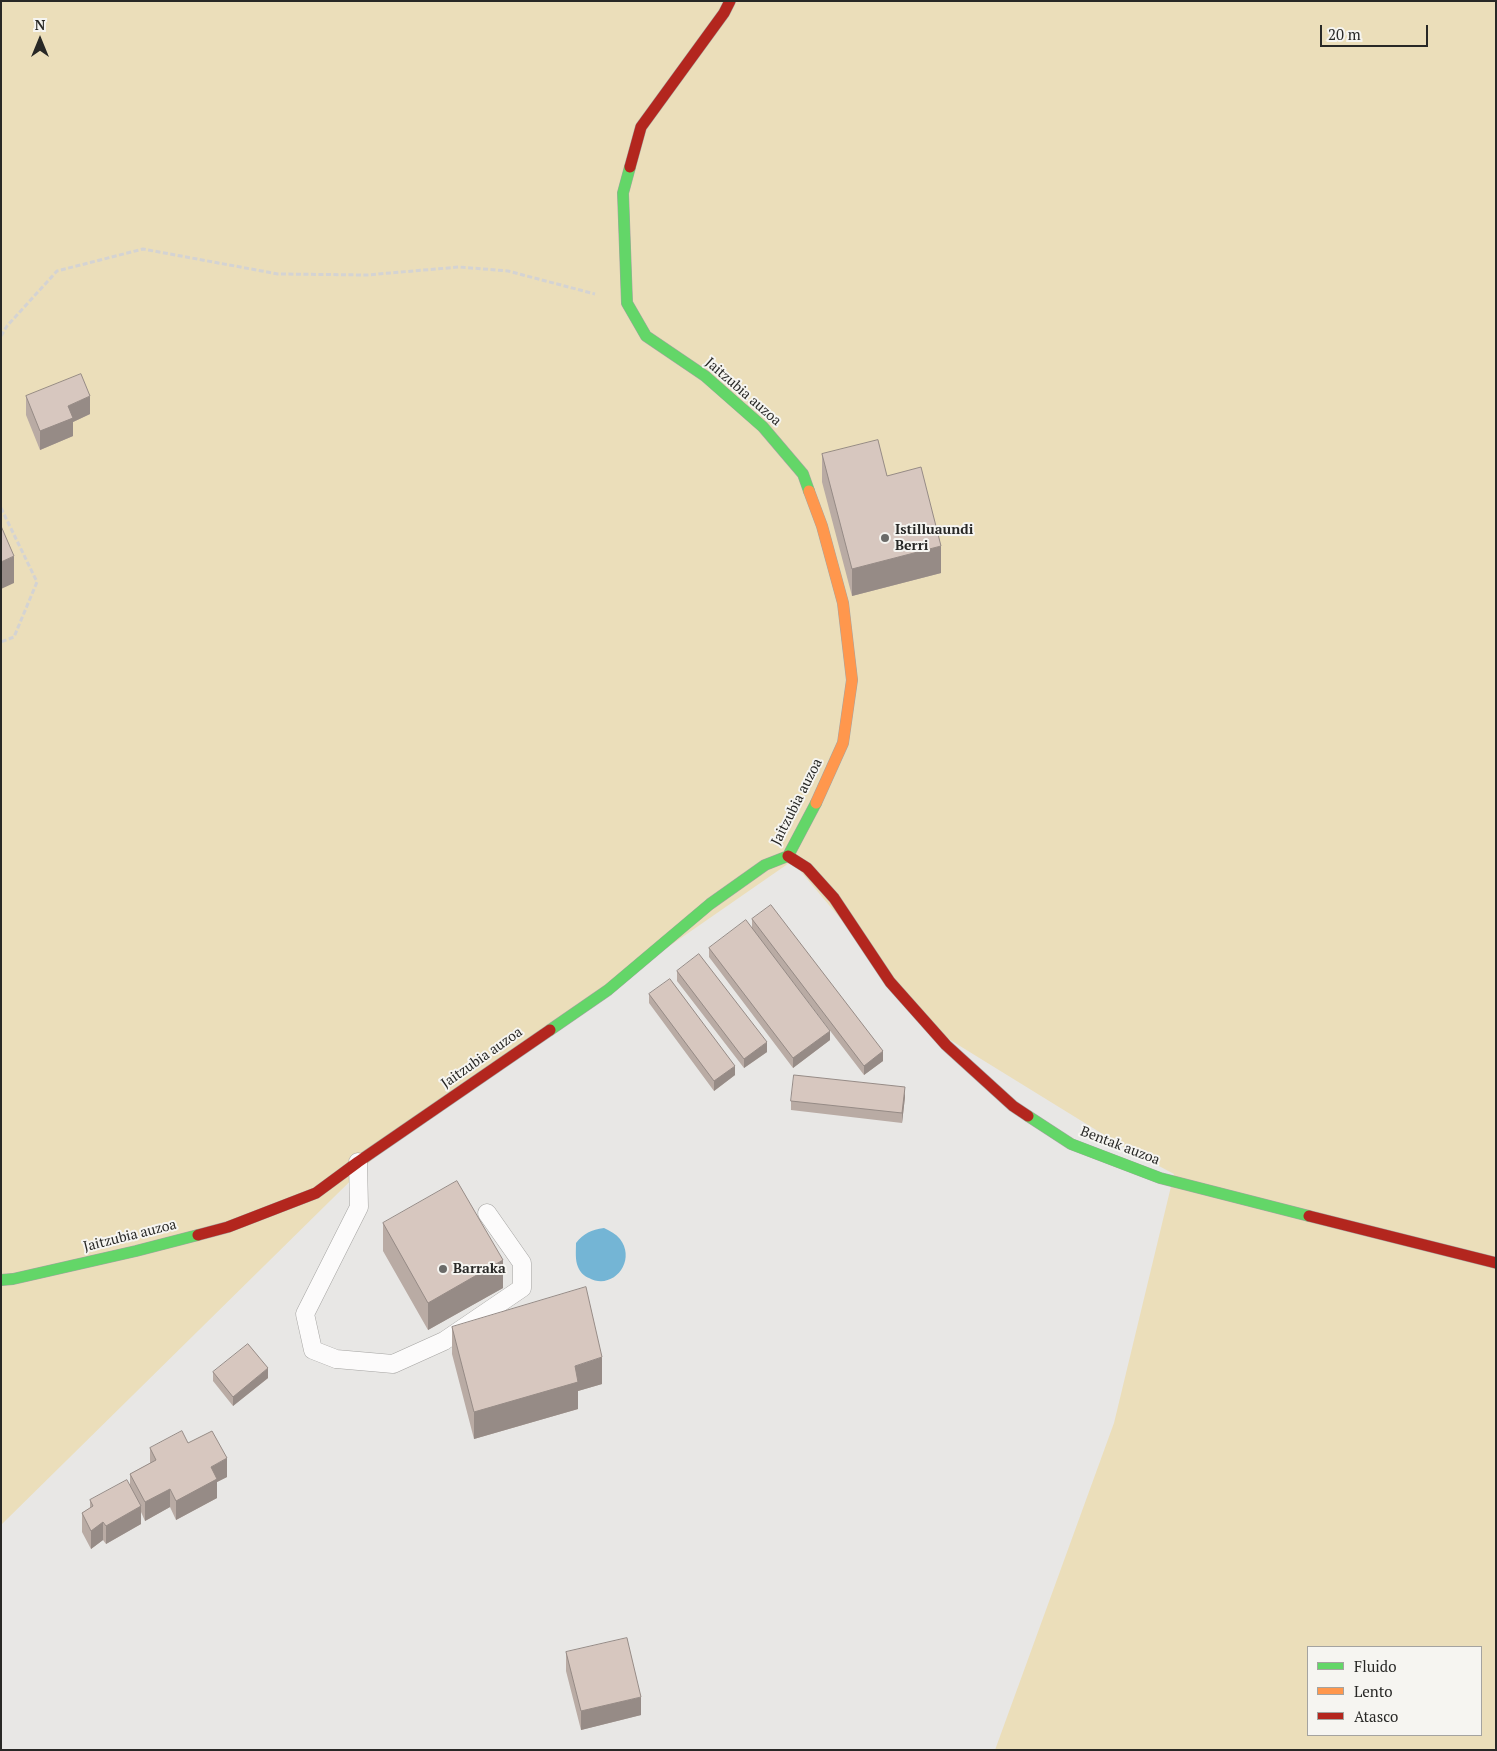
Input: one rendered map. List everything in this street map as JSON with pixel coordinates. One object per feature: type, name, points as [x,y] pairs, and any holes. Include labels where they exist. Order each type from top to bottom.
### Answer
[{"type":"street","name":"Jaitzubia auzoa","points":[[1,1280],[13,1279],[136,1251],[228,1227],[316,1193],[608,990],[710,904],[749,876],[765,866],[788,856],[813,810],[843,743],[852,680],[843,603],[822,526],[802,474],[763,426],[705,376],[646,336],[627,303],[623,193],[641,127],[724,13],[730,1]]},
{"type":"street","name":"Bentak auzoa","points":[[788,856],[807,868],[834,898],[890,982],[946,1045],[1013,1106],[1071,1144],[1160,1178],[1496,1262]]},
{"type":"lane","points":[[358,1162],[359,1207],[305,1314],[312,1350],[336,1359],[393,1364],[444,1341],[522,1288],[522,1263],[487,1213]]},
{"type":"path","points":[[1,336],[7,326],[57,271],[143,249],[278,274],[368,276],[459,266],[508,271],[627,303]]},
{"type":"path","points":[[1,508],[38,582],[14,637],[1,642]]},
{"type":"shaded area","points":[[1,1],[1496,1],[1496,1750],[995,1750],[1114,1423],[1174,1174],[1127,1149],[934,1030],[792,861],[397,1135],[1,1525]]},
{"type":"water","points":[[604,1228],[620,1239],[625,1248],[626,1256],[620,1272],[614,1277],[598,1281],[585,1276],[579,1269],[576,1258],[576,1243],[588,1232]]},
{"type":"building","points":[[81,374],[90,396],[68,406],[73,418],[40,431],[26,396]]},
{"type":"building","name":"Istilluaundi Berri","points":[[878,440],[887,476],[921,467],[941,546],[852,569],[822,454]]},
{"type":"building","points":[[1,526],[14,556],[1,562]]},
{"type":"building","points":[[771,905],[883,1051],[864,1066],[752,919]]},
{"type":"building","points":[[746,920],[830,1031],[793,1058],[709,948]]},
{"type":"building","points":[[699,954],[767,1042],[744,1059],[677,971]]},
{"type":"building","points":[[670,979],[735,1066],[714,1081],[649,994]]},
{"type":"building","points":[[794,1075],[905,1087],[902,1113],[791,1101]]},
{"type":"building","name":"Barraka","points":[[457,1181],[503,1260],[428,1303],[383,1223]]},
{"type":"building","points":[[586,1287],[602,1357],[575,1366],[578,1382],[474,1412],[452,1327]]},
{"type":"building","points":[[248,1344],[268,1368],[233,1397],[213,1372]]},
{"type":"building","points":[[182,1431],[188,1443],[212,1431],[227,1458],[211,1467],[217,1479],[176,1501],[170,1489],[145,1502],[130,1474],[156,1460],[150,1448]]},
{"type":"building","points":[[127,1480],[141,1506],[106,1526],[103,1522],[91,1531],[82,1513],[93,1506],[90,1500]]},
{"type":"building","points":[[627,1638],[641,1697],[581,1711],[566,1652]]},
{"type":"traffic: fast","points":[[630,167],[623,193],[627,303],[646,336],[705,376],[763,427],[803,474],[809,491]]},
{"type":"traffic: fast","points":[[550,1030],[608,990],[710,904],[765,865],[788,856],[816,803]]},
{"type":"traffic: fast","points":[[1028,1116],[1071,1144],[1160,1178],[1309,1216]]},
{"type":"traffic: fast","points":[[1,1280],[13,1279],[136,1251],[198,1235]]},
{"type":"traffic: slow","points":[[809,491],[822,526],[843,603],[852,680],[843,743],[816,803]]},
{"type":"traffic: jam","points":[[630,167],[641,127],[724,13],[730,1]]},
{"type":"traffic: jam","points":[[788,856],[807,868],[834,898],[890,982],[946,1045],[1013,1106],[1028,1116]]},
{"type":"traffic: jam","points":[[198,1235],[228,1227],[316,1193],[550,1030]]},
{"type":"traffic: jam","points":[[1309,1216],[1496,1263]]},
{"type":"place","name":"Istilluaundi Berri","points":[[885,538]]},
{"type":"place","name":"Barraka","points":[[443,1269]]}]
